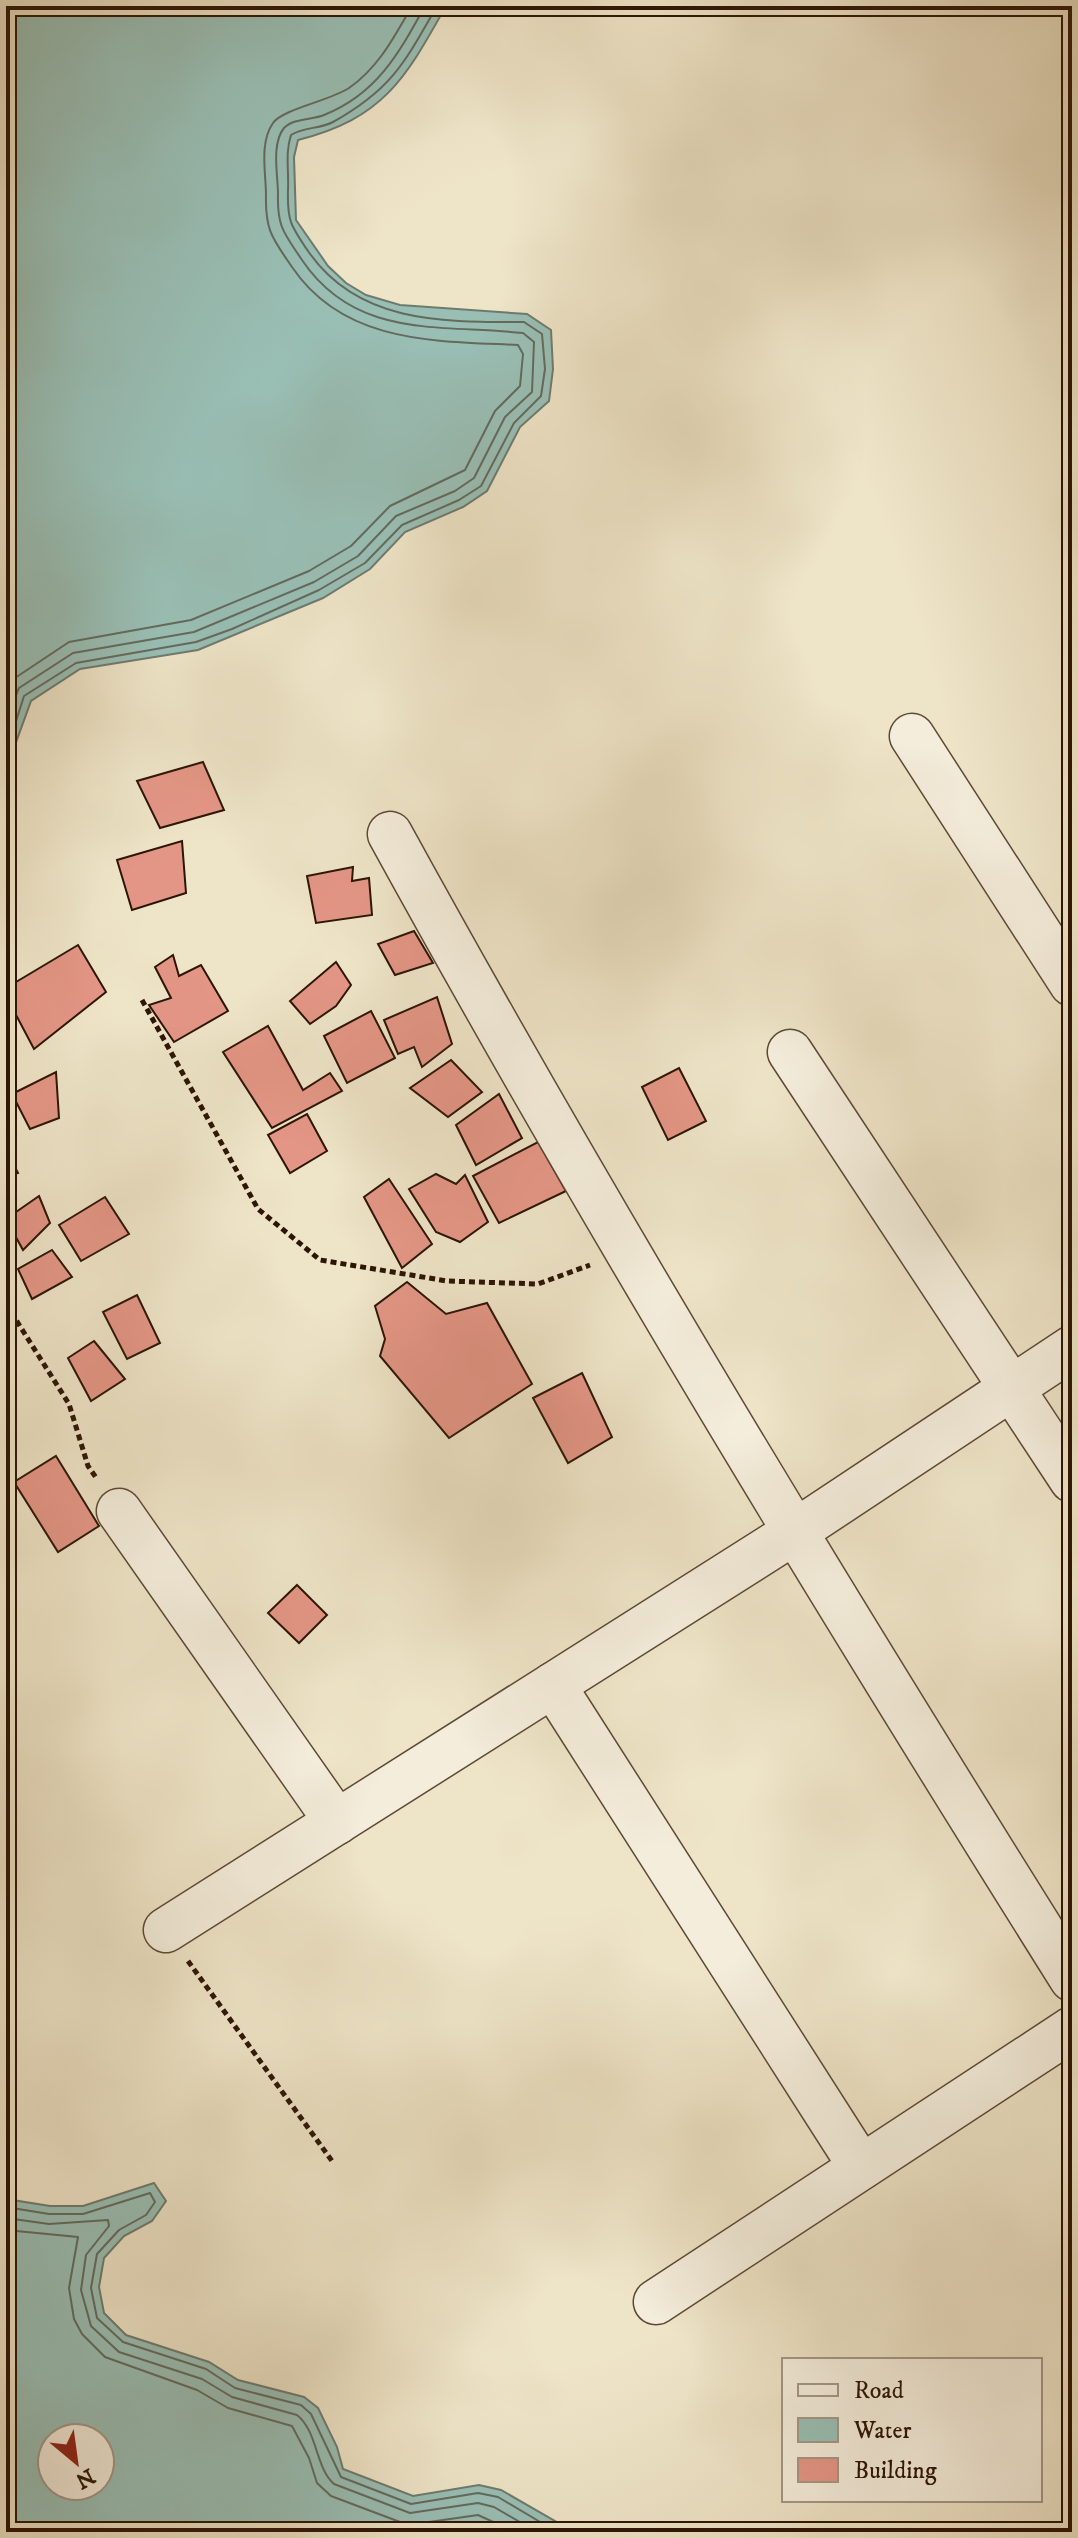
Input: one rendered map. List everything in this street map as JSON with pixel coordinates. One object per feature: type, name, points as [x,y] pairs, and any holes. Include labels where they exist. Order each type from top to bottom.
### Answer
[{"type":"street","points":[[912,736],[1072,984]]},
{"type":"street","points":[[390,834],[491,1019],[793,1533],[1072,1979]]},
{"type":"street","points":[[790,1052],[1072,1480]]},
{"type":"street","points":[[166,1930],[793,1533],[1072,1348]]},
{"type":"street","points":[[119,1511],[337,1822]]},
{"type":"street","points":[[553,1685],[861,2167]]},
{"type":"street","points":[[656,2302],[1072,2029]]},
{"type":"path","points":[[142,1000],[258,1209],[320,1260],[447,1281],[538,1284],[628,1252]]},
{"type":"path","points":[[6,1304],[69,1404],[88,1466],[119,1511]]},
{"type":"path","points":[[166,1930],[332,2161]]},
{"type":"water","points":[[6,6],[446,6],[418,55],[389,92],[352,120],[298,140],[294,157],[296,220],[328,266],[346,283],[366,295],[400,305],[527,314],[551,330],[553,369],[549,401],[520,427],[487,491],[463,507],[405,532],[370,569],[323,598],[198,650],[80,669],[31,701],[6,770]]},
{"type":"water","points":[[154,2183],[166,2201],[152,2221],[124,2236],[104,2258],[99,2287],[104,2313],[126,2335],[209,2362],[238,2380],[304,2397],[318,2408],[337,2447],[343,2469],[413,2496],[479,2485],[501,2490],[574,2532],[6,2532],[6,2199],[50,2206],[83,2206]]},
{"type":"building","points":[[203,762],[224,810],[160,828],[137,781]]},
{"type":"building","points":[[182,841],[186,893],[132,910],[117,860]]},
{"type":"building","points":[[353,867],[352,881],[369,878],[372,915],[316,923],[307,876]]},
{"type":"building","points":[[414,931],[433,963],[395,975],[378,944]]},
{"type":"building","points":[[78,945],[106,992],[34,1049],[6,996],[6,988]]},
{"type":"building","points":[[173,955],[179,976],[201,965],[228,1011],[174,1042],[149,1005],[171,998],[155,967]]},
{"type":"building","points":[[336,962],[351,985],[336,1006],[310,1024],[290,1001]]},
{"type":"building","points":[[437,997],[452,1044],[422,1067],[414,1047],[398,1054],[384,1020]]},
{"type":"building","points":[[371,1011],[395,1058],[347,1083],[324,1036]]},
{"type":"building","points":[[268,1026],[303,1090],[330,1073],[342,1091],[272,1128],[223,1052]]},
{"type":"building","points":[[451,1060],[482,1092],[448,1117],[410,1088]]},
{"type":"building","points":[[679,1068],[706,1121],[668,1140],[642,1087]]},
{"type":"building","points":[[56,1072],[59,1118],[30,1129],[12,1094]]},
{"type":"building","points":[[499,1094],[522,1138],[476,1165],[456,1125]]},
{"type":"building","points":[[307,1114],[327,1151],[290,1173],[268,1135]]},
{"type":"building","points":[[538,1142],[566,1191],[499,1223],[473,1176]]},
{"type":"building","points":[[6,1150],[18,1173],[6,1177]]},
{"type":"building","points":[[436,1174],[456,1184],[465,1175],[488,1222],[460,1242],[436,1232],[409,1189]]},
{"type":"building","points":[[389,1179],[432,1244],[402,1268],[364,1197]]},
{"type":"building","points":[[39,1196],[50,1223],[23,1250],[6,1219]]},
{"type":"building","points":[[105,1197],[129,1234],[81,1261],[59,1225]]},
{"type":"building","points":[[52,1250],[72,1277],[32,1299],[18,1269]]},
{"type":"building","points":[[407,1282],[446,1314],[487,1303],[532,1384],[449,1438],[380,1356],[385,1339],[375,1306]]},
{"type":"building","points":[[137,1295],[160,1343],[127,1359],[103,1312]]},
{"type":"building","points":[[94,1341],[125,1379],[91,1401],[68,1358]]},
{"type":"building","points":[[582,1373],[612,1437],[568,1463],[533,1398]]},
{"type":"building","points":[[56,1456],[99,1526],[58,1552],[14,1482]]},
{"type":"building","points":[[297,1585],[327,1615],[299,1643],[268,1613]]}]
